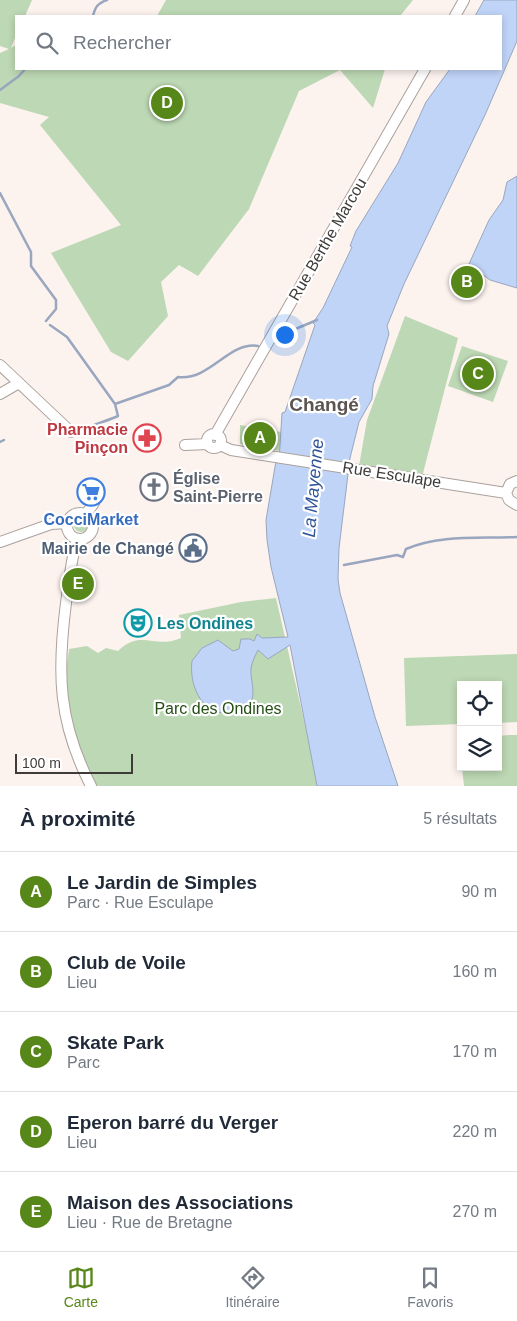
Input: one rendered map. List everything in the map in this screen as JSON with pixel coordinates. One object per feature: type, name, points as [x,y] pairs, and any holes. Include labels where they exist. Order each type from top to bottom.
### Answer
[{"type":"street","points":[[456,15],[464,0]]},
{"type":"street","name":"Rue Berthe Marcou","points":[[215,435],[424,70]]},
{"type":"street","points":[[0,365],[71,432]]},
{"type":"street","points":[[0,394],[19,383]]},
{"type":"street","points":[[185,445],[208,444],[212,448],[220,445],[220,438],[215,435],[209,436],[208,444]]},
{"type":"street","name":"Rue Esculape","points":[[220,445],[231,450],[506,493]]},
{"type":"street","points":[[517,481],[510,484],[506,493],[508,500],[517,505]]},
{"type":"street","points":[[86,514],[94,503]]},
{"type":"street","points":[[75,514],[86,514],[92,521],[93,529],[89,536],[77,539],[68,531],[68,523],[75,514]]},
{"type":"street","points":[[0,542],[52,524],[68,523]]},
{"type":"street","points":[[77,539],[71,560],[63,630],[61,695],[69,733],[91,786]]},
{"type":"green space","points":[[0,0],[32,0],[25,15],[15,15],[15,38],[11,48],[15,46],[15,70],[340,70],[299,91],[249,209],[198,276],[179,265],[161,282],[168,316],[128,361],[111,352],[51,253],[121,225],[40,125],[49,117],[0,103],[0,53],[9,49],[0,46]]},
{"type":"green space","points":[[166,0],[413,0],[401,15],[158,15]]},
{"type":"green space","points":[[340,70],[385,70],[373,108]]},
{"type":"green space","points":[[405,316],[458,338],[422,477],[359,466],[367,420]]},
{"type":"green space","points":[[462,346],[508,361],[493,402],[448,386]]},
{"type":"green space","points":[[240,425],[281,432],[280,451],[240,444]]},
{"type":"green space","points":[[81,518],[86,520],[88,525],[86,530],[81,532],[76,530],[74,525],[76,520]]},
{"type":"green space","name":"Parc des Ondines","points":[[276,598],[319,786],[97,786],[80,751],[68,714],[65,683],[69,649],[87,646],[98,653],[106,648],[118,651],[126,644],[134,641],[172,641],[181,638],[179,615],[241,602]]},
{"type":"green space","points":[[517,654],[517,722],[502,723],[502,681],[457,681],[457,724],[406,726],[404,658]]},
{"type":"green space","points":[[517,735],[517,786],[464,786],[462,771],[502,771],[502,736]]},
{"type":"water","name":"La Mayenne","points":[[484,0],[517,0],[517,41],[485,115],[404,284],[387,326],[389,334],[373,386],[372,399],[359,422],[350,458],[339,548],[338,579],[340,593],[375,717],[398,786],[317,786],[290,645],[268,659],[258,650],[251,668],[252,700],[245,709],[235,712],[217,712],[203,702],[198,695],[192,678],[192,661],[202,648],[218,640],[233,651],[239,649],[241,639],[254,641],[257,634],[262,638],[288,637],[271,567],[266,520],[276,461],[279,461],[282,413],[285,412],[315,325],[313,323],[323,308],[352,247],[350,246],[356,231],[398,163],[426,102],[449,70],[502,70],[502,15],[476,15]]},
{"type":"water","points":[[517,176],[517,288],[490,280],[469,264],[489,220],[503,200],[507,182]]},
{"type":"waterway","points":[[93,15],[97,6],[107,0]]},
{"type":"waterway","points":[[0,90],[24,70]]},
{"type":"waterway","points":[[0,193],[31,252],[31,266],[56,300],[56,309],[46,321]]},
{"type":"waterway","points":[[293,330],[317,320]]},
{"type":"waterway","points":[[50,325],[67,337],[115,404]]},
{"type":"waterway","points":[[80,432],[118,416],[115,404],[169,385],[178,377],[189,377],[200,373],[238,349],[258,346]]},
{"type":"waterway","points":[[0,442],[4,440]]},
{"type":"waterway","points":[[344,565],[397,555],[403,557],[406,549],[433,541],[461,538],[517,537]]},
{"type":"place","name":"Eperon barré du Verger","points":[[167,103]]},
{"type":"place","name":"Club de Voile","points":[[467,282]]},
{"type":"place","name":"Skate Park","points":[[478,374]]},
{"type":"place","name":"Pharmacie Pinçon","points":[[147,438]]},
{"type":"place","name":"Le Jardin de Simples","points":[[260,438]]},
{"type":"place","name":"Église Saint-Pierre","points":[[154,487]]},
{"type":"place","name":"CocciMarket","points":[[91,492]]},
{"type":"place","name":"Mairie de Changé","points":[[193,548]]},
{"type":"place","name":"Maison des Associations","points":[[78,584]]},
{"type":"place","name":"Les Ondines","points":[[138,623]]},
{"type":"district","name":"Changé","points":[[324,404]]}]
